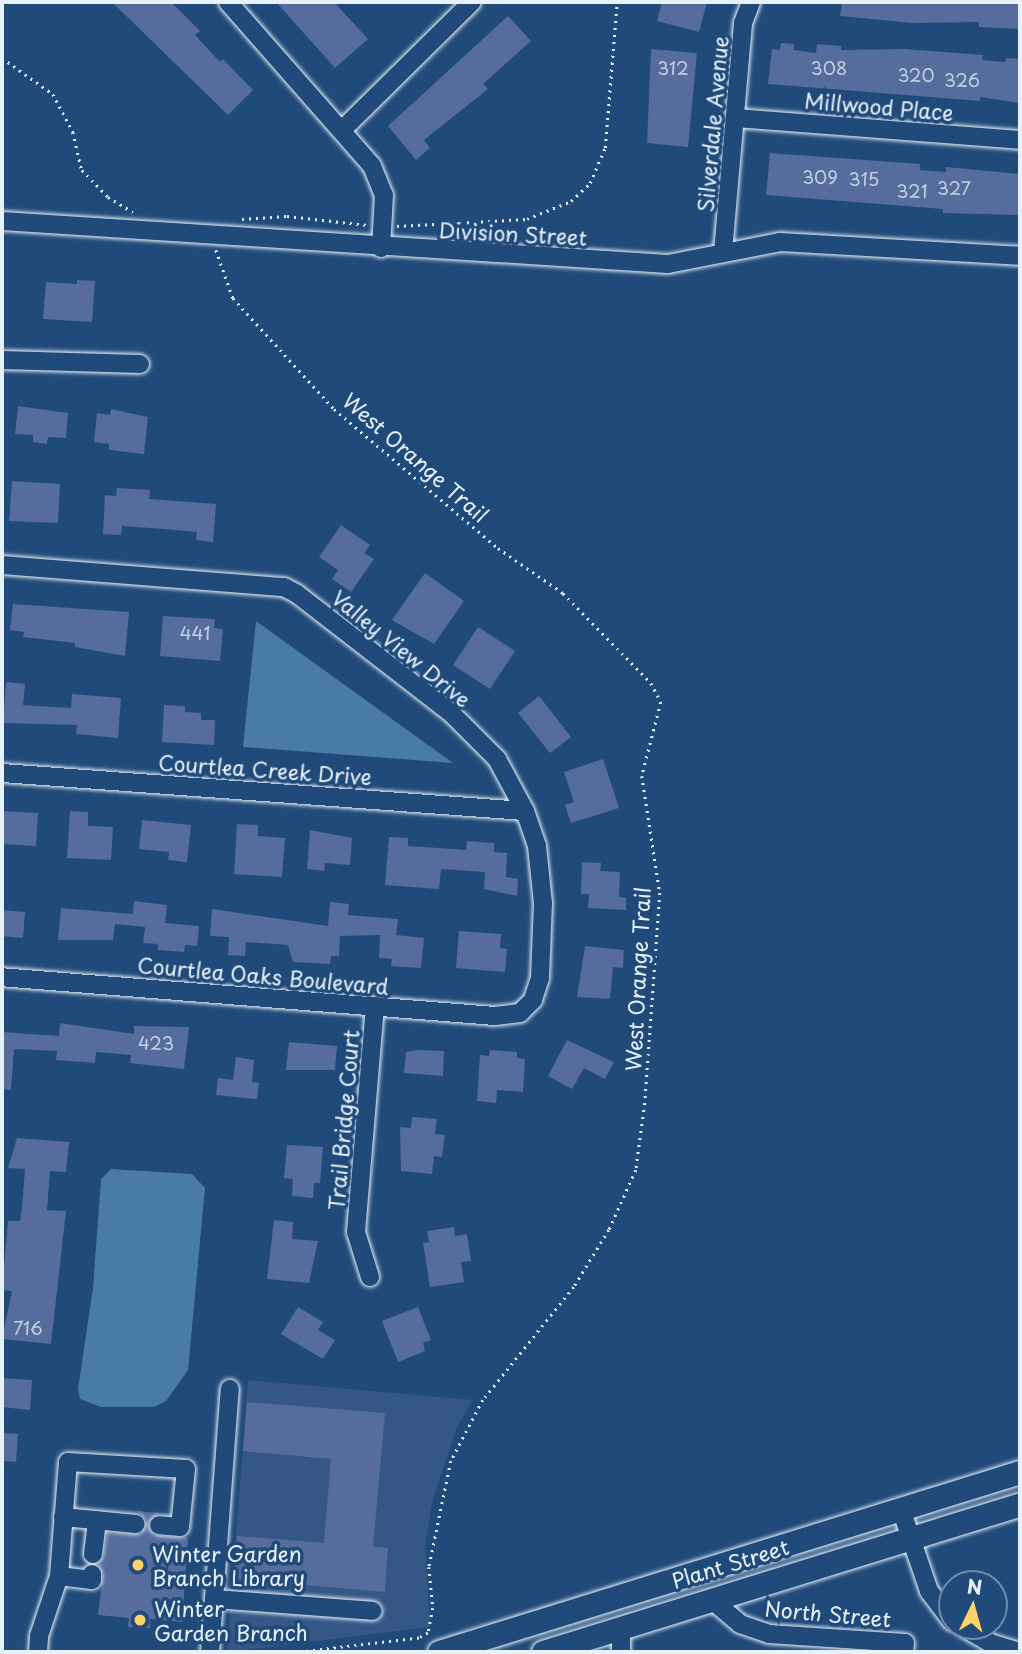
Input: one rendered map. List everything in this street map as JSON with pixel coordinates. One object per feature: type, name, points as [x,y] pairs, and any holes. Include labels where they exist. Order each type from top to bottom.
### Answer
[{"type":"main road","name":"Plant Street","points":[[439,1652],[1020,1472]]},
{"type":"main road","name":"Plant Street","points":[[543,1652],[1020,1504]]},
{"type":"street","points":[[228,2],[372,166],[384,195],[381,248]]},
{"type":"street","points":[[342,130],[472,2]]},
{"type":"street","name":"Silverdale Avenue","points":[[723,252],[743,23],[751,2]]},
{"type":"street","name":"Millwood Place","points":[[735,118],[1020,140]]},
{"type":"street","name":"Division Street","points":[[2,221],[381,248],[668,264],[780,242],[1020,256]]},
{"type":"street","points":[[2,360],[141,364]]},
{"type":"street","name":"Valley View Drive","points":[[2,565],[284,587],[298,593],[452,714],[497,759],[525,811],[537,846],[543,903],[540,978],[533,1000],[520,1013]]},
{"type":"street","name":"Courtlea Creek Drive","points":[[2,773],[525,811]]},
{"type":"street","name":"Courtlea Oaks Boulevard","points":[[2,977],[495,1016],[520,1013]]},
{"type":"street","name":"Trail Bridge Court","points":[[370,1277],[356,1232],[375,1006]]},
{"type":"street","points":[[210,1652],[230,1390]]},
{"type":"street","points":[[38,1652],[59,1576],[68,1462],[186,1469],[180,1527],[159,1525]]},
{"type":"street","points":[[901,1509],[929,1591],[938,1603]]},
{"type":"street","points":[[63,1517],[136,1524]]},
{"type":"street","points":[[93,1555],[97,1520]]},
{"type":"street","points":[[59,1576],[92,1580],[92,1574]]},
{"type":"street","points":[[214,1599],[373,1611]]},
{"type":"street","name":"North Street","points":[[713,1601],[740,1624],[769,1634],[905,1647]]},
{"type":"street","points":[[621,1629],[621,1652]]},
{"type":"street","points":[[985,1640],[1020,1652]]},
{"type":"path","points":[[394,226],[527,219],[571,201],[590,183],[605,148],[617,2]]},
{"type":"path","points":[[2,58],[53,94],[73,132],[82,170],[108,197],[133,212]]},
{"type":"path","points":[[233,219],[286,216],[367,225]]},
{"type":"path","name":"West Orange Trail","points":[[216,247],[233,298],[334,409],[498,548],[563,593],[651,683],[661,702],[642,776],[660,892],[645,1102],[636,1170],[609,1230],[574,1287],[482,1400],[451,1461],[429,1567],[432,1608],[428,1633],[419,1638],[299,1652]]},
{"type":"shaded area","points":[[256,621],[453,763],[243,747]]},
{"type":"shaded area","points":[[111,1169],[192,1174],[205,1188],[188,1370],[166,1401],[154,1407],[101,1407],[80,1399],[78,1389],[93,1288],[101,1179]]},
{"type":"shaded area","points":[[248,1380],[473,1400],[457,1427],[433,1499],[425,1545],[430,1627],[227,1652]]},
{"type":"building","points":[[112,2],[171,2],[200,31],[195,35],[220,62],[223,59],[253,90],[228,115]]},
{"type":"building","points":[[276,2],[334,2],[368,39],[335,68]]},
{"type":"building","points":[[662,2],[707,2],[699,32],[657,21]]},
{"type":"building","points":[[842,2],[1020,2],[1020,29],[979,27],[979,22],[912,23],[840,16]]},
{"type":"building","points":[[508,16],[531,41],[483,84],[488,89],[424,140],[430,148],[416,160],[388,126]]},
{"type":"building","points":[[781,43],[794,44],[794,50],[816,53],[817,44],[841,46],[841,50],[905,49],[983,55],[982,60],[1005,62],[1006,58],[1020,59],[1020,103],[980,97],[980,101],[768,84],[772,49],[780,50]]},
{"type":"building","points":[[651,49],[697,53],[688,147],[647,143]]},
{"type":"building","points":[[770,153],[920,164],[920,170],[946,172],[946,167],[1020,174],[1020,215],[943,213],[943,209],[766,195]]},
{"type":"building","points":[[77,280],[95,281],[92,322],[43,319],[46,282],[77,284]]},
{"type":"building","points":[[18,406],[68,413],[66,438],[48,437],[47,444],[33,442],[33,435],[15,434]]},
{"type":"building","points":[[111,409],[148,417],[144,454],[109,450],[109,444],[94,442],[97,413],[110,415]]},
{"type":"building","points":[[12,481],[60,484],[58,523],[9,521]]},
{"type":"building","points":[[117,488],[150,490],[149,499],[216,504],[213,542],[196,540],[197,532],[164,529],[122,526],[121,535],[103,534],[105,495],[116,496]]},
{"type":"building","points":[[341,525],[370,545],[364,553],[374,559],[351,592],[332,579],[338,570],[319,557]]},
{"type":"building","points":[[425,573],[464,601],[434,644],[392,620]]},
{"type":"building","points":[[13,604],[129,612],[125,656],[75,647],[75,643],[23,637],[24,632],[10,630]]},
{"type":"building","points":[[163,616],[215,619],[214,628],[223,629],[220,661],[160,656]]},
{"type":"building","points":[[478,627],[515,651],[490,689],[453,665]]},
{"type":"building","points":[[6,682],[25,684],[23,705],[71,708],[72,694],[121,698],[118,738],[76,734],[77,725],[3,723]]},
{"type":"building","points":[[539,696],[571,737],[550,753],[518,713]]},
{"type":"building","points":[[164,705],[185,706],[185,712],[201,713],[201,720],[215,720],[214,745],[162,742]]},
{"type":"building","points":[[603,759],[619,808],[571,823],[565,805],[574,802],[564,772]]},
{"type":"building","points":[[2,811],[38,813],[36,846],[2,844]]},
{"type":"building","points":[[70,811],[88,812],[88,826],[113,827],[111,860],[67,858]]},
{"type":"building","points":[[142,820],[191,825],[187,862],[168,860],[169,852],[139,849]]},
{"type":"building","points":[[237,824],[258,825],[258,836],[285,838],[282,877],[234,874]]},
{"type":"building","points":[[310,830],[352,838],[350,865],[325,863],[324,871],[307,869]]},
{"type":"building","points":[[389,837],[408,838],[408,846],[466,850],[467,841],[494,843],[494,852],[507,853],[506,877],[518,879],[517,896],[484,889],[485,872],[441,869],[439,889],[385,885]]},
{"type":"building","points":[[582,862],[601,863],[600,871],[620,872],[619,897],[626,898],[626,910],[588,908],[589,894],[581,894]]},
{"type":"building","points":[[134,901],[167,905],[165,923],[199,926],[197,946],[185,945],[184,952],[158,950],[158,944],[143,943],[145,927],[115,924],[113,940],[58,940],[61,908],[133,914]]},
{"type":"building","points":[[330,902],[349,904],[348,915],[398,919],[396,935],[424,938],[421,968],[391,966],[392,959],[379,958],[380,935],[340,936],[339,956],[331,956],[330,964],[293,962],[288,945],[246,942],[245,956],[228,955],[229,937],[210,936],[212,909],[328,926]]},
{"type":"building","points":[[2,910],[25,912],[23,938],[2,936]]},
{"type":"building","points":[[459,931],[501,934],[500,948],[507,949],[505,972],[456,968]]},
{"type":"building","points":[[585,946],[624,950],[623,968],[613,967],[610,999],[577,997]]},
{"type":"building","points":[[60,1023],[134,1034],[134,1026],[189,1027],[184,1069],[130,1063],[131,1055],[96,1052],[95,1063],[56,1060],[57,1051],[14,1049],[11,1090],[2,1089],[2,1032],[59,1036]]},
{"type":"building","points":[[567,1040],[614,1062],[605,1079],[584,1068],[572,1089],[548,1076]]},
{"type":"building","points":[[289,1042],[337,1046],[335,1070],[286,1070]]},
{"type":"building","points":[[490,1050],[517,1052],[517,1058],[525,1059],[523,1092],[497,1090],[496,1103],[477,1101],[480,1055],[489,1056]]},
{"type":"building","points":[[444,1051],[443,1076],[404,1073],[406,1052]]},
{"type":"building","points":[[236,1057],[254,1060],[252,1082],[259,1083],[257,1099],[216,1095],[218,1078],[233,1080]]},
{"type":"building","points":[[412,1117],[437,1119],[435,1134],[445,1135],[442,1157],[434,1156],[432,1174],[401,1171],[400,1127],[411,1128]]},
{"type":"building","points":[[17,1138],[69,1142],[66,1172],[50,1171],[47,1210],[66,1211],[51,1344],[2,1339],[12,1291],[2,1290],[8,1221],[20,1221],[25,1169],[8,1168]]},
{"type":"building","points":[[287,1145],[323,1147],[320,1183],[314,1183],[313,1198],[292,1196],[293,1179],[284,1178]]},
{"type":"building","points":[[274,1220],[293,1222],[292,1239],[318,1241],[309,1283],[267,1279]]},
{"type":"building","points":[[454,1227],[455,1236],[467,1234],[471,1261],[461,1262],[464,1282],[430,1287],[423,1243],[429,1242],[427,1231]]},
{"type":"building","points":[[298,1307],[323,1322],[318,1330],[335,1340],[323,1359],[281,1334]]},
{"type":"building","points":[[418,1307],[431,1340],[423,1343],[425,1351],[398,1362],[382,1321]]},
{"type":"building","points":[[2,1378],[32,1380],[30,1410],[2,1407]]},
{"type":"building","points":[[247,1402],[385,1413],[373,1547],[388,1548],[385,1592],[234,1579],[237,1536],[324,1543],[331,1459],[243,1451]]},
{"type":"building","points":[[2,1433],[18,1434],[16,1462],[2,1461]]},
{"type":"building","name":"Winter Garden Branch Library","points":[[137,1511],[160,1513],[148,1523],[153,1535],[188,1538],[182,1622],[150,1619],[150,1628],[128,1627],[129,1618],[98,1615],[103,1574],[98,1564],[104,1556],[107,1533],[141,1534],[147,1520]]},
{"type":"place","name":"Winter Garden Branch Library","points":[[138,1565]]},
{"type":"place","name":"Winter Garden Branch","points":[[140,1620]]}]
